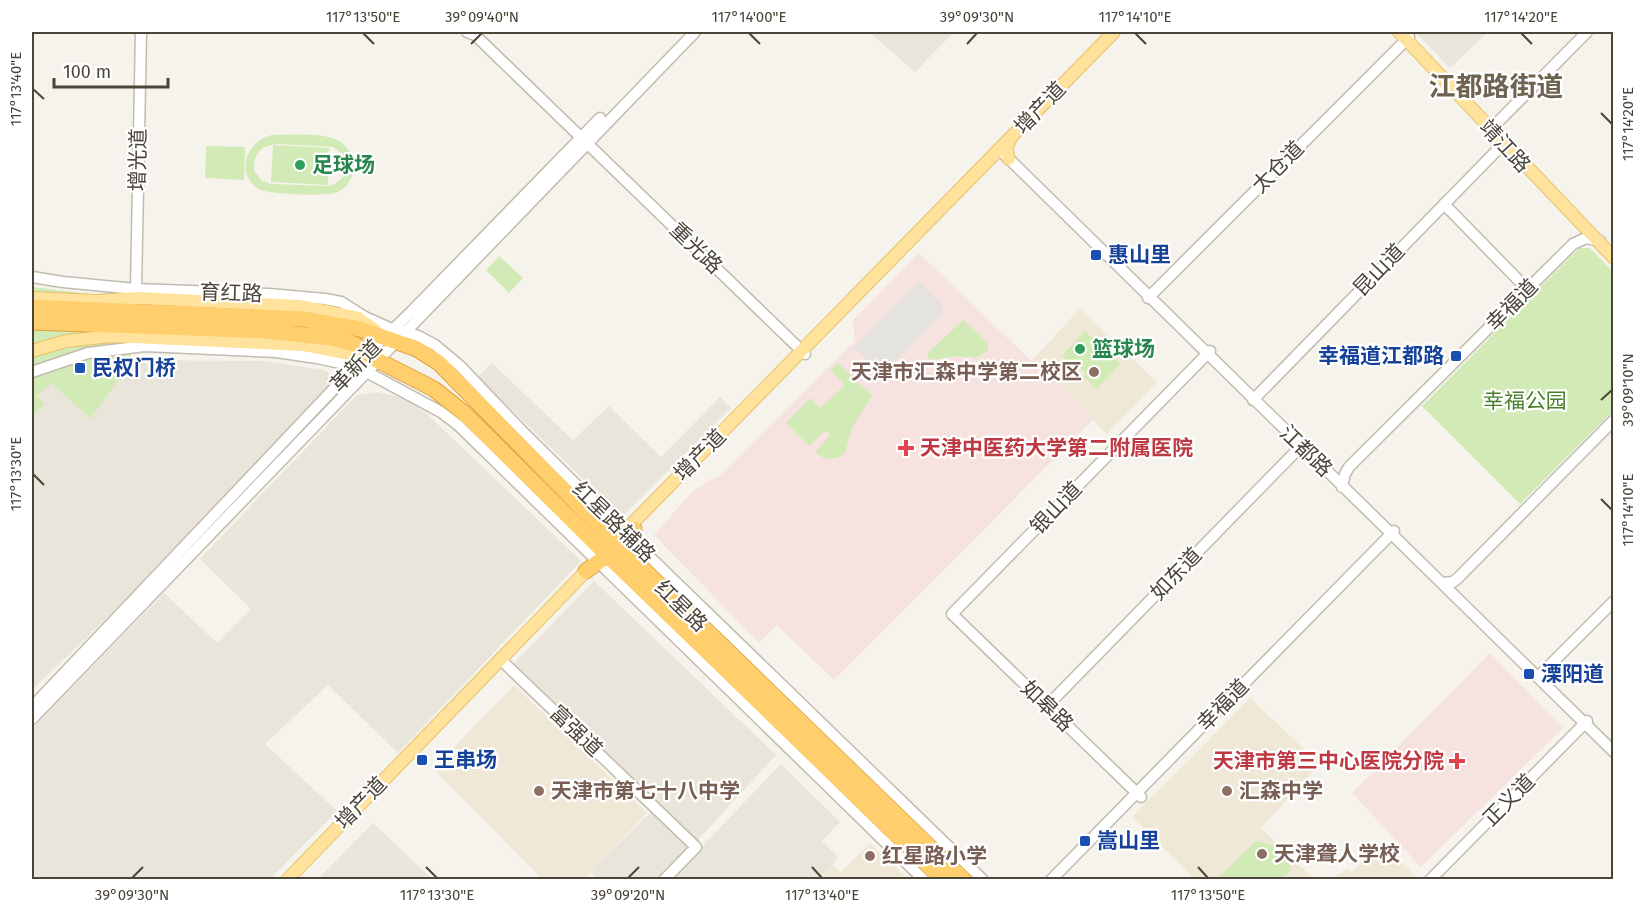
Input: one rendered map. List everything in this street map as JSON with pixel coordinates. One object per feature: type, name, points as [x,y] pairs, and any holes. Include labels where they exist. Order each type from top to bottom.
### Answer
[{"type":"highway","name":"育红路","points":[[32,307],[267,323],[343,340],[366,363]]},
{"type":"highway","name":"育红路","points":[[32,322],[267,323],[303,319],[393,335]]},
{"type":"highway","points":[[393,335],[439,363],[603,542],[615,548]]},
{"type":"highway","points":[[366,363],[405,373],[434,389],[464,413],[592,530]]},
{"type":"highway","name":"红星路","points":[[615,548],[943,879]]},
{"type":"highway","name":"红星路","points":[[615,548],[964,879]]},
{"type":"main road","name":"增产道","points":[[287,879],[615,548],[803,353],[1006,151],[1015,136],[1114,32]]},
{"type":"main road","name":"增产道","points":[[1015,136],[1120,32]]},
{"type":"main road","name":"靖江路","points":[[1404,35],[1493,127],[1504,143],[1614,256]]},
{"type":"main road","name":"靖江路","points":[[1404,35],[1579,223],[1598,240]]},
{"type":"main road","points":[[32,289],[97,301]]},
{"type":"main road","points":[[32,298],[97,301],[138,298],[267,323]]},
{"type":"main road","points":[[32,359],[94,342],[124,337],[267,323]]},
{"type":"main road","points":[[32,351],[77,339],[101,336],[124,337]]},
{"type":"main road","name":"增产道","points":[[294,879],[502,661]]},
{"type":"street","name":"增光道","points":[[135,289],[141,32]]},
{"type":"street","name":"重光路","points":[[467,32],[475,35],[803,353]]},
{"type":"street","name":"革新道","points":[[32,707],[584,140],[686,32]]},
{"type":"street","name":"革新道","points":[[584,140],[695,32]]},
{"type":"street","points":[[1493,127],[1587,32]]},
{"type":"street","name":"太仓道","points":[[1150,296],[1404,35]]},
{"type":"street","name":"昆山道","points":[[1255,398],[1504,143]]},
{"type":"street","name":"江都路","points":[[1006,151],[1150,296],[1303,444],[1390,534],[1451,584],[1614,752]]},
{"type":"street","points":[[1444,204],[1528,290]]},
{"type":"street","name":"幸福道","points":[[1342,483],[1349,467],[1573,244],[1579,233],[1579,223]]},
{"type":"street","points":[[1573,244],[1581,239],[1598,240]]},
{"type":"street","name":"育红路","points":[[32,277],[135,289],[326,298],[341,302],[393,335]]},
{"type":"street","name":"红星路辅路","points":[[393,335],[418,336],[435,345],[460,366],[522,431],[615,548],[924,879]]},
{"type":"street","points":[[32,372],[88,353],[145,346],[276,352],[366,363]]},
{"type":"street","name":"银山道","points":[[952,614],[1208,353]]},
{"type":"street","name":"革新道","points":[[32,719],[366,363]]},
{"type":"street","name":"红星路辅路","points":[[366,363],[450,418],[615,548],[983,879]]},
{"type":"street","points":[[1451,584],[1614,420]]},
{"type":"street","name":"江都路","points":[[1303,444],[1332,469],[1342,483]]},
{"type":"street","name":"如东道","points":[[1047,706],[1303,444]]},
{"type":"street","points":[[1332,469],[1341,470],[1349,467]]},
{"type":"street","name":"幸福道","points":[[1060,879],[1390,534]]},
{"type":"street","points":[[1539,675],[1614,601]]},
{"type":"street","name":"如皋路","points":[[952,614],[1139,795]]},
{"type":"street","name":"富强道","points":[[502,661],[696,847],[664,879]]},
{"type":"street","name":"江都路","points":[[1588,724],[1614,747]]},
{"type":"street","name":"正义道","points":[[1430,879],[1588,724]]},
{"type":"street","name":"正义道","points":[[1437,879],[1588,724]]},
{"type":"street","name":"幸福道","points":[[1052,879],[1139,795]]},
{"type":"shaded area","points":[[869,32],[954,32],[915,72]]},
{"type":"shaded area","points":[[1415,32],[1488,32],[1450,68]]},
{"type":"shaded area","name":"天津中医药大学第二附属医院","points":[[919,253],[1093,420],[834,680],[777,625],[759,643],[654,535],[691,493],[719,476],[855,341],[853,320]]},
{"type":"shaded area","points":[[919,282],[942,305],[941,315],[882,374],[854,347]]},
{"type":"shaded area","name":"天津市汇森中学第二校区","points":[[1080,309],[1157,382],[1107,434],[1031,361]]},
{"type":"shaded area","points":[[132,360],[265,361],[323,370],[328,372],[331,383],[109,616],[32,690],[32,417],[45,404],[37,396],[51,382],[91,419]]},
{"type":"shaded area","points":[[492,363],[573,440],[609,406],[661,457],[720,397],[731,408],[622,517],[478,377]]},
{"type":"shaded area","points":[[378,392],[406,399],[427,414],[581,561],[398,753],[328,685],[265,744],[337,811],[270,879],[32,879],[32,729],[164,593],[217,643],[251,609],[200,559],[357,395]]},
{"type":"shaded area","points":[[594,581],[776,755],[662,879],[597,879],[590,872],[658,805],[512,665]]},
{"type":"shaded area","name":"天津市第三中心医院分院","points":[[1490,653],[1563,728],[1421,867],[1352,793]]},
{"type":"shaded area","name":"天津市第七十八中学","points":[[514,685],[647,813],[584,879],[542,879],[433,769]]},
{"type":"shaded area","name":"汇森中学","points":[[1250,698],[1320,764],[1261,828],[1314,879],[1195,879],[1132,817]]},
{"type":"shaded area","points":[[781,764],[840,822],[822,841],[838,857],[833,865],[818,879],[670,880]]},
{"type":"shaded area","points":[[373,823],[432,879],[318,879]]},
{"type":"shaded area","name":"天津聋人学校","points":[[1381,842],[1417,877],[1415,879],[1330,879],[1347,869],[1352,872]]},
{"type":"shaded area","name":"红星路小学","points":[[870,843],[908,879],[818,879],[833,865],[841,872]]},
{"type":"green space","points":[[272,135],[311,135],[332,138],[347,148],[351,155],[353,171],[351,179],[346,187],[332,194],[276,193],[260,190],[247,176],[246,159],[255,144]],"holes":[[[277,144],[333,147],[343,156],[346,167],[344,176],[329,186],[272,184],[262,181],[254,170],[257,155],[267,146]]]},
{"type":"green space","name":"足球场","points":[[273,145],[329,148],[328,185],[271,182]]},
{"type":"green space","points":[[206,146],[245,147],[244,180],[205,178]]},
{"type":"green space","name":"幸福公园","points":[[1579,248],[1590,248],[1613,272],[1613,411],[1520,504],[1422,406]]},
{"type":"green space","points":[[499,256],[523,278],[509,293],[486,270]]},
{"type":"green space","points":[[32,287],[116,297],[132,360],[91,419],[51,383],[37,396],[45,404],[32,417]]},
{"type":"green space","points":[[963,320],[988,343],[988,350],[976,358],[957,356],[933,360],[927,358],[928,353]]},
{"type":"green space","points":[[1085,331],[1098,343],[1091,352],[1094,349],[1102,357],[1107,352],[1120,364],[1097,389],[1084,377],[1096,363],[1086,373],[1078,365],[1075,368],[1062,356]]},
{"type":"green space","points":[[838,363],[872,396],[853,426],[845,453],[837,458],[825,459],[815,452],[830,435],[826,430],[809,446],[786,423],[810,398],[820,408],[845,385],[830,370]]},
{"type":"green space","name":"天津聋人学校","points":[[1256,841],[1279,849],[1286,857],[1291,870],[1281,879],[1217,879]]},
{"type":"place","name":"足球场","points":[[300,165]]},
{"type":"place","name":"惠山里","points":[[1096,255]]},
{"type":"place","name":"篮球场","points":[[1080,349]]},
{"type":"place","name":"幸福道江都路","points":[[1456,356]]},
{"type":"place","name":"民权门桥","points":[[80,368]]},
{"type":"place","name":"天津市汇森中学第二校区","points":[[1094,372]]},
{"type":"place","name":"天津中医药大学第二附属医院","points":[[906,448]]},
{"type":"place","name":"溧阳道","points":[[1529,674]]},
{"type":"place","name":"王串场","points":[[422,760]]},
{"type":"place","name":"天津市第三中心医院分院","points":[[1457,761]]},
{"type":"place","name":"天津市第七十八中学","points":[[539,791]]},
{"type":"place","name":"汇森中学","points":[[1227,791]]},
{"type":"place","name":"嵩山里","points":[[1085,841]]},
{"type":"place","name":"天津聋人学校","points":[[1262,854]]},
{"type":"place","name":"红星路小学","points":[[870,856]]},
{"type":"district","name":"江都路街道","points":[[1496,87]]}]
